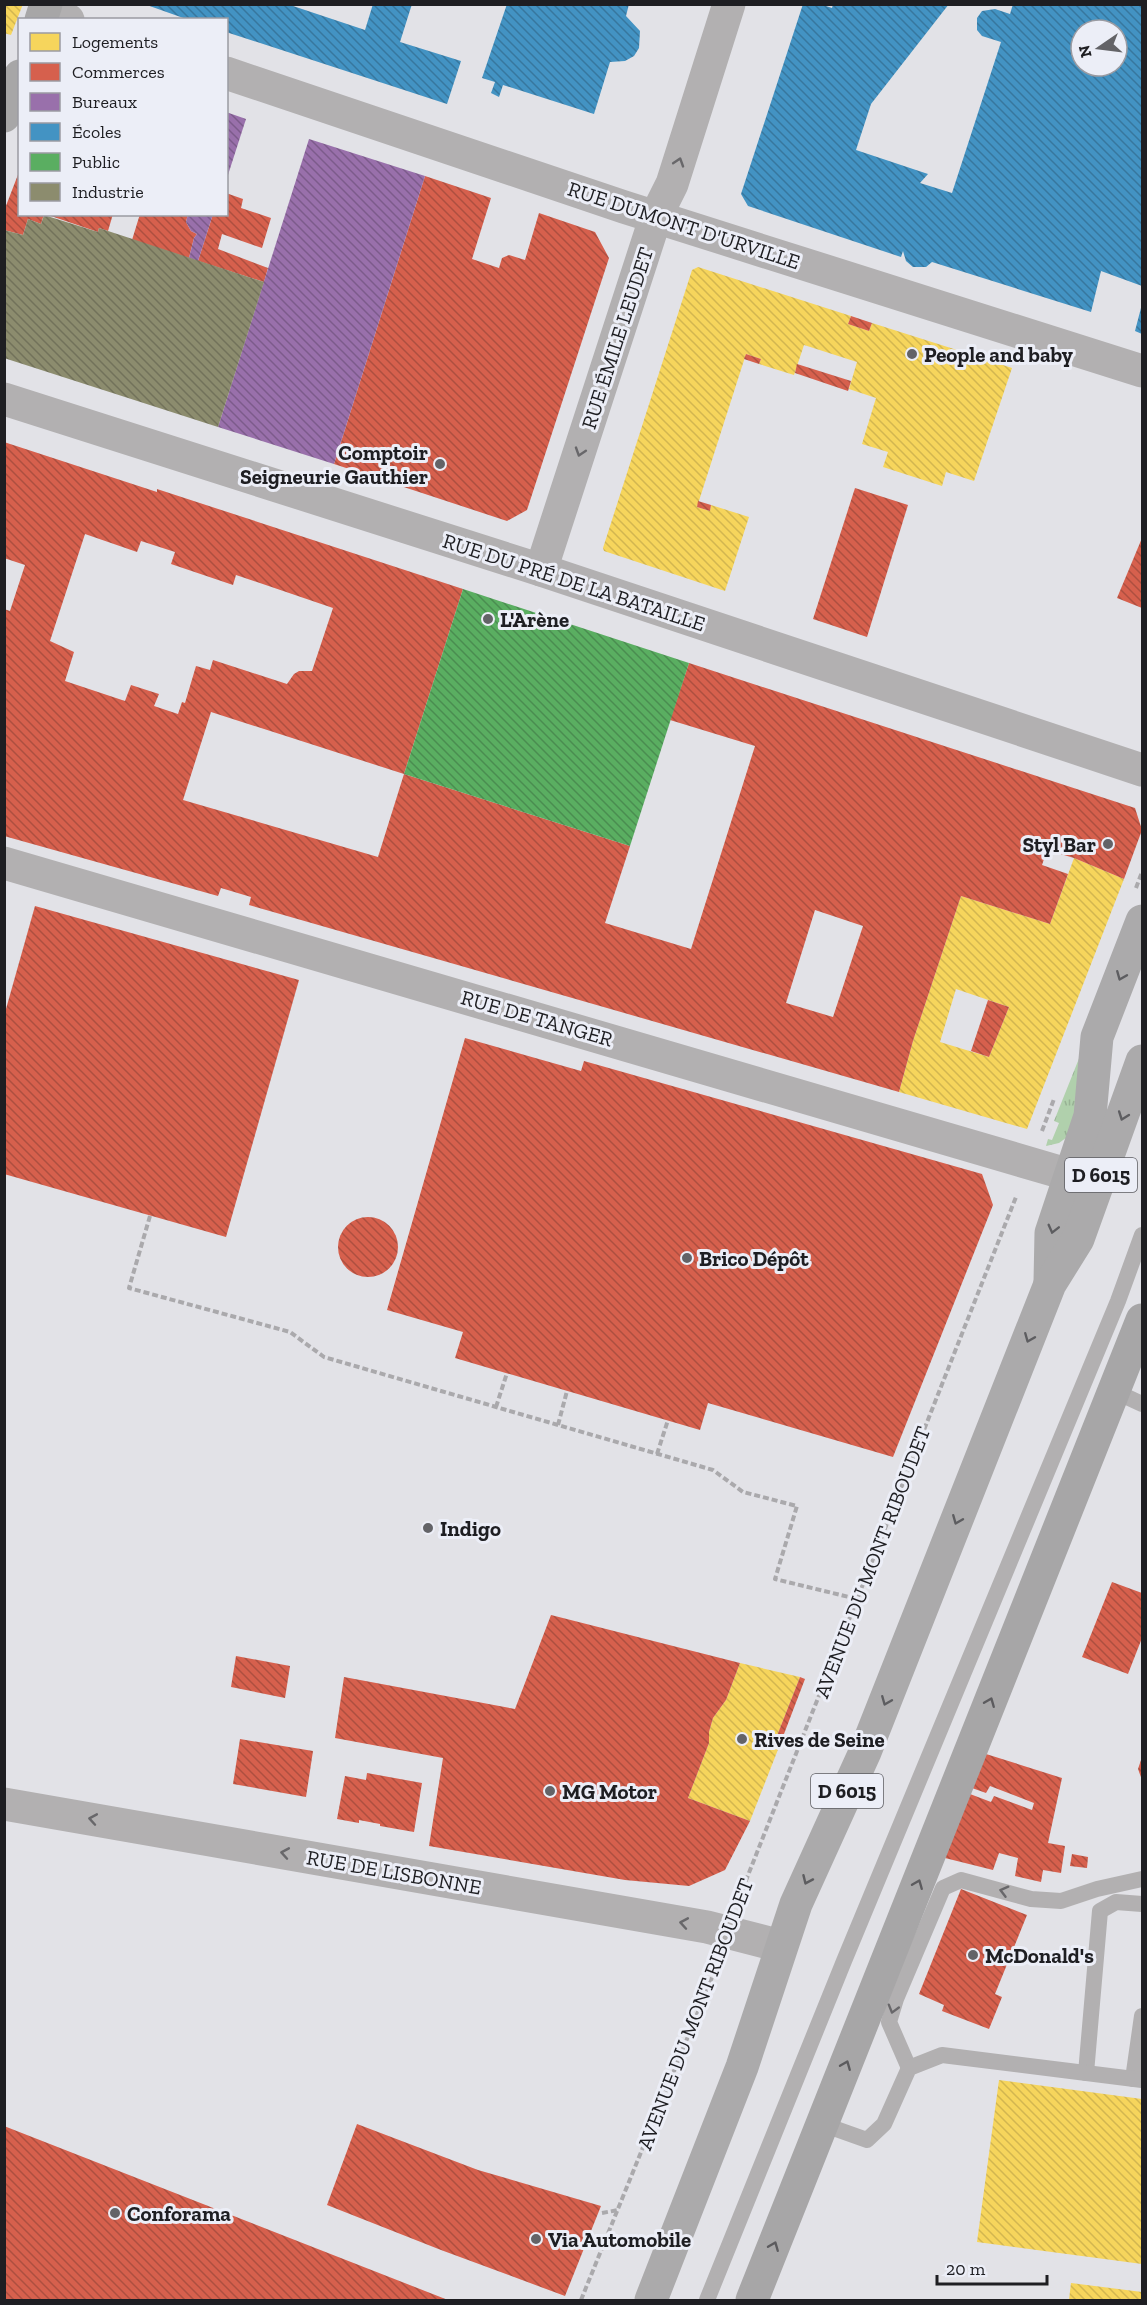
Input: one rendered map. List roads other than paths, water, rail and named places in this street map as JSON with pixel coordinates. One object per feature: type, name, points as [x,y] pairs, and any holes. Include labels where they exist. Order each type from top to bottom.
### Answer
[{"type":"main road","name":"D 6015","points":[[1050,1284],[1051,1233],[1090,1116],[1097,1037],[1143,921]]},
{"type":"main road","name":"D 6015","points":[[651,2301],[742,2067],[781,1946],[803,1887],[865,1752],[1050,1284],[1078,1239],[1143,1061]]},
{"type":"street","name":"RUE ÉMILE LEUDET","points":[[541,570],[657,216],[672,184],[729,4]]},
{"type":"street","name":"RUE DUMONT D'URVILLE","points":[[228,74],[657,216],[1143,371]]},
{"type":"street","points":[[4,116],[18,81]]},
{"type":"street","name":"RUE DU PRÉ DE LA BATAILLE","points":[[4,399],[541,570],[1143,770]]},
{"type":"street","name":"RUE DE TANGER","points":[[4,863],[1070,1175]]},
{"type":"street","points":[[752,2301],[822,2124],[1128,1397],[1143,1320]]},
{"type":"street","name":"RUE DE LISBONNE","points":[[4,1804],[725,1932],[781,1946]]},
{"type":"lane","points":[[707,2301],[849,1950],[1118,1301],[1143,1235]]},
{"type":"lane","points":[[909,2068],[890,2022],[896,1999],[943,1888],[961,1880],[1031,1899],[1061,1901],[1097,1889],[1143,1879]]},
{"type":"lane","points":[[1086,2073],[1100,1911],[1116,1902],[1143,1904]]},
{"type":"lane","points":[[822,2124],[867,2140],[884,2124],[909,2068],[942,2055],[1138,2080],[1143,2016]]},
{"type":"place","name":"People and baby","points":[[912,354]]},
{"type":"place","name":"Comptoir Seigneurie Gauthier","points":[[440,464]]},
{"type":"place","name":"L'Arène","points":[[488,619]]},
{"type":"place","name":"Styl Bar","points":[[1108,844]]},
{"type":"place","name":"Brico Dépôt","points":[[687,1258]]},
{"type":"place","name":"Indigo","points":[[428,1528]]},
{"type":"place","name":"Rives de Seine","points":[[742,1739]]},
{"type":"place","name":"MG Motor","points":[[550,1791]]},
{"type":"place","name":"McDonald's","points":[[973,1955]]},
{"type":"place","name":"Conforama","points":[[115,2213]]},
{"type":"place","name":"Via Automobile","points":[[536,2239]]}]
